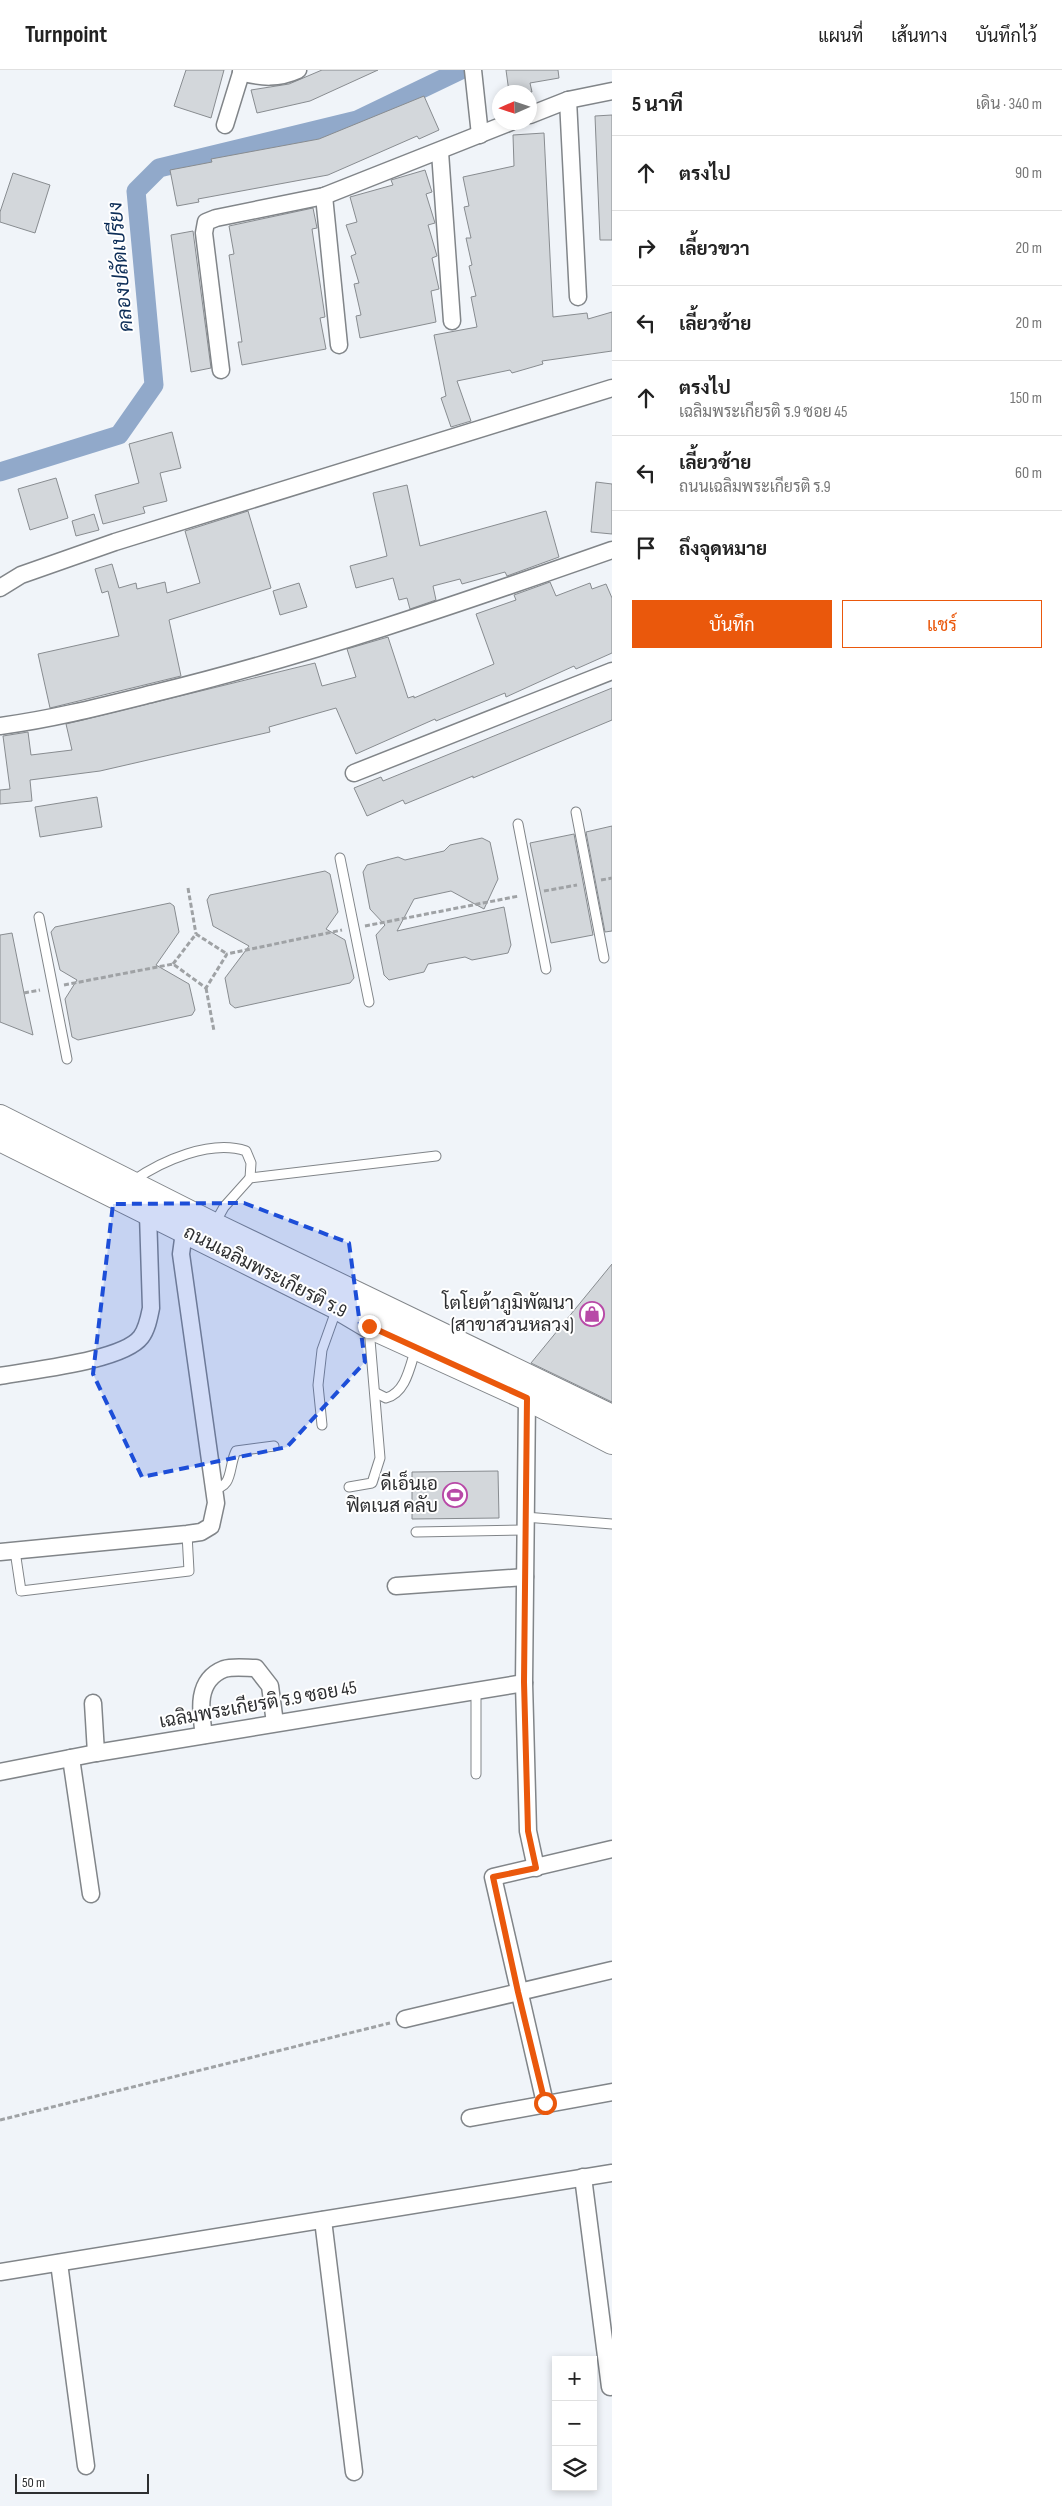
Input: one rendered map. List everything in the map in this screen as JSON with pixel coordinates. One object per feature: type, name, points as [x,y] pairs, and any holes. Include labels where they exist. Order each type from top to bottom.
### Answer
[{"type":"main road","name":"ถนนเฉลิมพระเกียรติ ร.9","points":[[0,1118],[612,1417]]},
{"type":"main road","name":"ถนนเฉลิมพระเกียรติ ร.9","points":[[0,1139],[337,1307],[369,1326],[527,1398],[612,1442]]},
{"type":"street","points":[[225,125],[241,71],[264,78],[288,74],[298,70]]},
{"type":"street","points":[[473,70],[480,135]]},
{"type":"street","points":[[537,112],[568,100],[612,91]]},
{"type":"street","points":[[568,100],[578,297]]},
{"type":"street","points":[[222,370],[204,233],[206,222],[216,218],[324,196],[492,130]]},
{"type":"street","points":[[440,152],[452,321]]},
{"type":"street","points":[[324,196],[339,345]]},
{"type":"street","points":[[0,588],[21,575],[115,542],[612,388]]},
{"type":"street","points":[[0,726],[41,721],[268,665],[366,634],[612,550]]},
{"type":"street","points":[[354,773],[612,671]]},
{"type":"street","points":[[0,1376],[110,1355],[130,1347],[141,1337],[148,1323],[151,1308],[148,1214]]},
{"type":"street","points":[[8,1551],[187,1534],[201,1532],[212,1526],[216,1503],[212,1489],[182,1254],[184,1232]]},
{"type":"street","points":[[527,1398],[524,1682],[528,1831],[536,1868]]},
{"type":"street","points":[[396,1586],[525,1577]]},
{"type":"street","points":[[204,1735],[200,1706],[205,1684],[212,1676],[225,1668],[256,1668],[270,1686],[274,1723]]},
{"type":"street","name":"เฉลิมพระเกียรติ ร.9 ซอย 45","points":[[0,1772],[96,1753],[524,1682]]},
{"type":"street","points":[[93,1703],[96,1753]]},
{"type":"street","points":[[71,1758],[91,1894]]},
{"type":"street","points":[[545,2103],[493,1877],[612,1849]]},
{"type":"street","points":[[405,2019],[612,1970]]},
{"type":"street","points":[[470,2118],[612,2092]]},
{"type":"street","points":[[0,2272],[612,2173]]},
{"type":"street","points":[[583,2177],[610,2387]]},
{"type":"street","points":[[323,2220],[354,2472]]},
{"type":"street","points":[[59,2263],[86,2466]]},
{"type":"lane","points":[[576,812],[604,958]]},
{"type":"lane","points":[[518,824],[546,969]]},
{"type":"lane","points":[[340,858],[368,1002]]},
{"type":"lane","points":[[39,917],[67,1059]]},
{"type":"lane","points":[[132,1182],[149,1169],[182,1155],[214,1149],[246,1151],[251,1162],[250,1178],[229,1201],[214,1224]]},
{"type":"lane","points":[[250,1178],[436,1156]]},
{"type":"lane","points":[[322,1425],[318,1385],[322,1350],[337,1307]]},
{"type":"lane","points":[[350,1487],[372,1482],[380,1458],[369,1326]]},
{"type":"lane","points":[[376,1393],[386,1398],[396,1395],[402,1388],[416,1347]]},
{"type":"lane","points":[[212,1489],[222,1489],[227,1485],[232,1460],[236,1451],[274,1446]]},
{"type":"lane","points":[[416,1532],[525,1524],[612,1524]]},
{"type":"lane","points":[[8,1551],[21,1591],[189,1571],[187,1534]]},
{"type":"lane","points":[[476,1689],[476,1774]]},
{"type":"path","points":[[188,888],[196,934],[227,954],[612,878]]},
{"type":"path","points":[[24,993],[173,964],[196,934]]},
{"type":"path","points":[[214,1031],[206,988],[227,954]]},
{"type":"path","points":[[173,964],[206,988]]},
{"type":"path","points":[[0,2120],[405,2019]]},
{"type":"highlighted area","points":[[244,1203],[349,1243],[365,1362],[287,1447],[142,1477],[93,1374],[113,1204]]},
{"type":"building","points":[[186,70],[224,70],[211,118],[174,106]]},
{"type":"building","points":[[322,70],[378,70],[310,101],[257,113],[251,90],[289,84]]},
{"type":"building","points":[[506,70],[558,70],[559,78],[530,83],[530,85],[508,85]]},
{"type":"building","points":[[424,96],[439,130],[419,139],[417,136],[328,175],[198,199],[199,202],[177,206],[170,170],[212,162],[211,159],[319,139]]},
{"type":"building","points":[[612,115],[612,240],[600,240],[595,116]]},
{"type":"building","points":[[544,133],[553,317],[587,313],[588,319],[612,312],[612,351],[542,361],[543,364],[512,373],[510,370],[457,381],[471,421],[451,427],[441,398],[446,396],[434,335],[477,327],[471,297],[476,296],[469,266],[472,265],[466,238],[471,238],[464,207],[469,206],[463,177],[514,166],[513,135]]},
{"type":"building","points":[[425,170],[432,192],[426,194],[435,223],[428,225],[437,256],[432,258],[439,289],[431,291],[436,322],[360,338],[356,316],[361,315],[354,284],[359,283],[351,256],[356,254],[346,225],[357,222],[350,197],[393,185],[391,180]]},
{"type":"building","points":[[13,173],[50,185],[35,233],[0,222],[0,212]]},
{"type":"building","points":[[313,208],[317,228],[312,229],[325,317],[320,318],[326,349],[242,365],[238,342],[242,342],[229,255],[234,254],[229,226]]},
{"type":"building","points":[[193,231],[211,368],[191,372],[171,235]]},
{"type":"building","points":[[172,432],[181,468],[160,473],[167,501],[143,507],[145,513],[103,524],[95,495],[139,483],[129,444]]},
{"type":"building","points":[[56,478],[68,518],[30,530],[18,489]]},
{"type":"building","points":[[596,482],[612,484],[612,534],[591,532]]},
{"type":"building","points":[[407,485],[420,546],[546,511],[559,557],[507,576],[505,572],[462,584],[460,579],[433,586],[436,600],[410,609],[407,598],[399,600],[393,578],[356,588],[350,566],[387,556],[373,493]]},
{"type":"building","points":[[248,511],[271,588],[169,620],[181,676],[50,708],[38,654],[119,636],[108,591],[102,593],[95,569],[112,564],[119,588],[136,583],[137,589],[165,582],[167,593],[200,583],[185,531]]},
{"type":"building","points":[[94,514],[99,530],[76,536],[72,521]]},
{"type":"building","points":[[550,582],[556,596],[590,583],[592,589],[606,584],[612,598],[612,653],[576,669],[574,666],[506,697],[505,693],[436,721],[435,719],[356,754],[336,708],[269,727],[270,732],[100,771],[30,780],[32,801],[0,804],[0,790],[10,789],[3,736],[28,732],[31,755],[72,750],[66,724],[315,663],[322,686],[356,677],[347,649],[388,637],[408,698],[414,696],[414,698],[494,664],[476,614],[516,600],[514,595]]},
{"type":"building","points":[[299,583],[307,607],[280,615],[273,591]]},
{"type":"building","points":[[612,688],[612,720],[473,778],[473,776],[405,804],[403,800],[367,816],[354,788],[381,777],[383,781]]},
{"type":"building","points":[[97,797],[102,827],[40,837],[35,807]]},
{"type":"building","points":[[612,826],[612,931],[605,932],[586,832]]},
{"type":"building","points":[[574,834],[593,935],[551,943],[530,843]]},
{"type":"building","points":[[482,838],[490,842],[498,879],[484,909],[451,891],[414,899],[397,931],[504,907],[511,945],[508,953],[472,960],[465,957],[428,964],[424,972],[389,980],[384,975],[376,935],[385,925],[370,909],[363,872],[367,865],[398,857],[405,860],[444,851],[450,845]]},
{"type":"building","points":[[325,871],[330,874],[338,912],[326,929],[345,940],[354,978],[350,983],[235,1008],[230,1004],[225,978],[249,946],[213,926],[207,900],[210,895]]},
{"type":"building","points":[[170,903],[174,906],[179,932],[156,965],[189,984],[195,1010],[192,1015],[78,1040],[72,1037],[65,999],[77,980],[60,970],[51,932],[55,927]]},
{"type":"building","points":[[12,933],[33,1035],[0,1022],[0,935]]},
{"type":"building","name":"โตโยต้าภูมิพัฒนา (สาขาสวนหลวง)","points":[[612,1264],[612,1402],[531,1363]]},
{"type":"building","name":"ดีเอ็นเอ ฟิตเนส คลับ","points":[[498,1471],[499,1518],[412,1519],[412,1472]]},
{"type":"waterway","name":"คลองปลัดเปรียง","points":[[0,472],[119,435],[154,385],[136,191],[159,168],[357,120],[461,70]]},
{"type":"place","name":"โตโยต้าภูมิพัฒนา (สาขาสวนหลวง)","points":[[592,1314]]},
{"type":"place","name":"ดีเอ็นเอ ฟิตเนส คลับ","points":[[455,1495]]},
{"type":"route","points":[[369,1326],[527,1398],[525,1424],[524,1682],[528,1831],[536,1868],[493,1877],[545,2103]]}]
